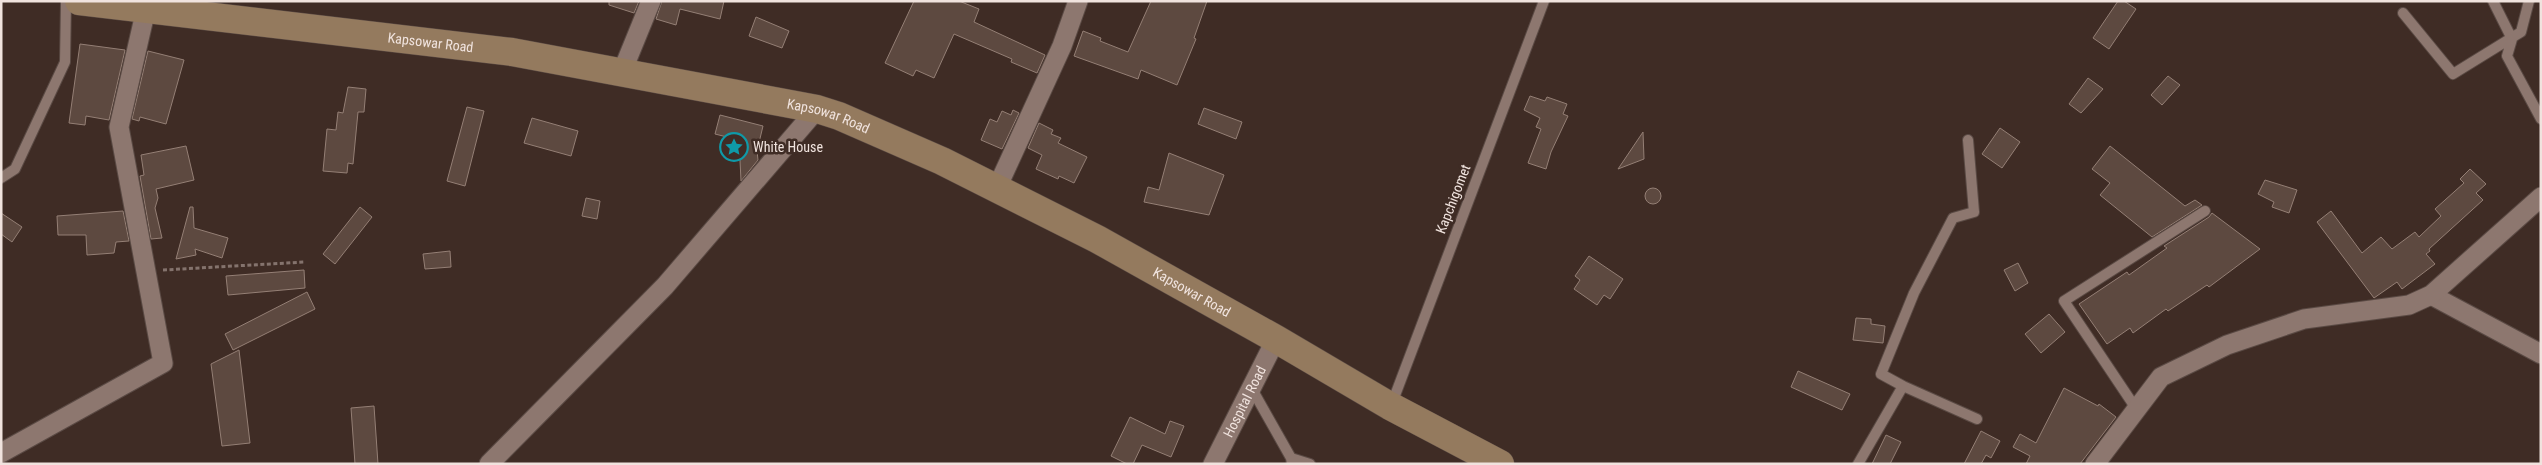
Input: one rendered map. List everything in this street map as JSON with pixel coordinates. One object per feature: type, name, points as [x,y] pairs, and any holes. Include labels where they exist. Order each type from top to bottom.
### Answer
[{"type":"main road","name":"Kapsowar Road","points":[[80,1],[512,52],[817,109],[838,116],[942,161],[996,190],[1097,239],[1276,339],[1390,406],[1500,464]]},
{"type":"street","points":[[622,72],[651,1]]},
{"type":"street","points":[[996,190],[1062,46],[1078,1]]},
{"type":"street","points":[[1,454],[163,363],[119,127],[146,9]]},
{"type":"street","points":[[489,464],[665,286],[817,109]]},
{"type":"street","points":[[2095,464],[2161,377],[2227,345],[2304,319],[2409,305],[2431,295],[2541,197]]},
{"type":"street","points":[[2431,295],[2541,354]]},
{"type":"street","name":"Hospital Road","points":[[1213,464],[1276,339]]},
{"type":"lane","points":[[1,178],[15,169],[65,62],[66,1]]},
{"type":"lane","name":"Kapchigomet","points":[[1390,406],[1544,1]]},
{"type":"lane","points":[[2492,1],[2512,39],[2506,56],[2541,118]]},
{"type":"lane","points":[[2403,14],[2453,74],[2494,47],[2512,39],[2520,32],[2529,1]]},
{"type":"lane","points":[[1968,140],[1974,212],[1953,218],[1914,293],[1881,374],[1903,386],[1977,419]]},
{"type":"lane","points":[[2137,410],[2064,301],[2205,211]]},
{"type":"lane","points":[[1858,464],[1903,386]]},
{"type":"lane","points":[[1252,389],[1291,461],[1310,464]]},
{"type":"path","points":[[145,271],[306,262]]},
{"type":"building","points":[[609,1],[639,1],[634,13],[609,5]]},
{"type":"building","points":[[662,1],[724,1],[720,19],[680,9],[676,25],[656,19]]},
{"type":"building","points":[[914,1],[959,1],[979,9],[974,22],[1045,55],[1037,73],[1011,62],[1012,59],[954,34],[934,78],[916,70],[913,76],[885,63]]},
{"type":"building","points":[[1151,1],[1207,1],[1194,38],[1196,39],[1177,85],[1141,70],[1138,79],[1074,56],[1083,31],[1101,38],[1100,41],[1128,52]]},
{"type":"building","points":[[2118,1],[2124,1],[2136,9],[2109,49],[2093,38]]},
{"type":"building","points":[[756,17],[789,31],[782,48],[749,36]]},
{"type":"building","points":[[80,44],[125,50],[109,120],[86,116],[85,125],[69,123]]},
{"type":"building","points":[[148,51],[184,60],[166,124],[140,117],[139,121],[132,119]]},
{"type":"building","points":[[2168,76],[2180,85],[2162,105],[2151,95]]},
{"type":"building","points":[[2088,78],[2103,89],[2081,113],[2069,104]]},
{"type":"building","points":[[348,87],[366,89],[364,112],[358,112],[353,164],[348,163],[347,173],[323,171],[327,129],[336,130],[338,112],[343,113]]},
{"type":"building","points":[[1530,96],[1545,101],[1547,97],[1567,104],[1563,114],[1568,116],[1551,152],[1546,169],[1528,163],[1541,129],[1536,127],[1540,118],[1524,110]]},
{"type":"building","points":[[467,107],[484,111],[465,186],[447,181]]},
{"type":"building","points":[[1204,108],[1242,122],[1236,139],[1198,124]]},
{"type":"building","points":[[1013,110],[1019,113],[1002,149],[981,140],[990,119],[997,122],[1002,111],[1011,115]]},
{"type":"building","points":[[720,115],[763,126],[757,151],[758,160],[741,181],[739,140],[715,134]]},
{"type":"building","points":[[532,118],[578,131],[571,156],[524,143]]},
{"type":"building","points":[[1039,123],[1053,130],[1051,134],[1061,138],[1058,143],[1087,157],[1074,183],[1059,176],[1058,179],[1036,169],[1042,155],[1028,148]]},
{"type":"building","points":[[2000,128],[2020,142],[2002,168],[1982,154]]},
{"type":"building","points":[[1643,132],[1644,159],[1618,169]]},
{"type":"building","points":[[186,146],[194,180],[156,189],[158,198],[155,208],[162,238],[151,239],[140,176],[144,175],[141,155]]},
{"type":"building","points":[[2110,146],[2185,206],[2195,200],[2202,205],[2152,237],[2100,195],[2110,183],[2092,169]]},
{"type":"building","points":[[1169,153],[1224,175],[1209,215],[1144,202],[1148,187],[1159,190]]},
{"type":"building","points":[[2470,169],[2486,184],[2476,193],[2483,200],[2429,249],[2430,251],[2426,254],[2435,264],[2402,289],[2397,282],[2374,298],[2317,222],[2331,211],[2362,253],[2381,237],[2392,249],[2415,232],[2419,237],[2441,216],[2435,209],[2464,183],[2460,179]]},
{"type":"building","points":[[2265,180],[2297,190],[2289,213],[2272,207],[2274,202],[2258,194]]},
{"type":"building","points":[[1650,188],[1656,188],[1661,193],[1659,202],[1650,204],[1645,199],[1645,193]]},
{"type":"building","points":[[586,198],[600,201],[597,219],[582,216]]},
{"type":"building","points":[[190,207],[193,207],[194,228],[228,238],[222,258],[195,249],[196,255],[176,259]]},
{"type":"building","points":[[360,207],[372,217],[335,264],[323,254]]},
{"type":"building","points":[[123,211],[129,241],[116,242],[114,253],[87,255],[86,235],[58,235],[57,216]]},
{"type":"building","points":[[1,213],[22,227],[12,242],[1,234]]},
{"type":"building","points":[[2212,213],[2260,249],[2209,287],[2207,285],[2168,311],[2166,309],[2133,333],[2130,328],[2107,344],[2079,304],[2127,272],[2129,275],[2167,248],[2164,246],[2209,217]]},
{"type":"building","points":[[450,251],[451,267],[425,269],[423,254]]},
{"type":"building","points":[[1589,256],[1623,279],[1610,299],[1604,295],[1597,305],[1574,289],[1580,280],[1575,276]]},
{"type":"building","points":[[2018,263],[2028,283],[2015,291],[2004,270]]},
{"type":"building","points":[[304,270],[305,288],[228,295],[226,276]]},
{"type":"building","points":[[307,292],[315,309],[233,350],[225,334]]},
{"type":"building","points":[[2049,314],[2065,332],[2041,353],[2025,334]]},
{"type":"building","points":[[1856,318],[1871,319],[1871,324],[1885,326],[1883,343],[1853,340]]},
{"type":"building","points":[[239,350],[250,443],[222,446],[211,364]]},
{"type":"building","points":[[1798,371],[1850,394],[1842,410],[1791,387]]},
{"type":"building","points":[[2064,388],[2098,406],[2099,404],[2116,417],[2080,464],[2026,464],[2030,456],[2013,447],[2020,434],[2036,443]]},
{"type":"building","points":[[374,406],[378,464],[355,464],[351,408]]},
{"type":"building","points":[[1130,417],[1165,434],[1170,421],[1184,426],[1171,457],[1142,445],[1133,464],[1127,464],[1111,456]]},
{"type":"building","points":[[1981,431],[2000,441],[1991,458],[1986,455],[1981,464],[1964,464]]},
{"type":"building","points":[[1886,435],[1901,442],[1890,464],[1872,464]]},
{"type":"place","name":"White House","points":[[734,147]]}]
